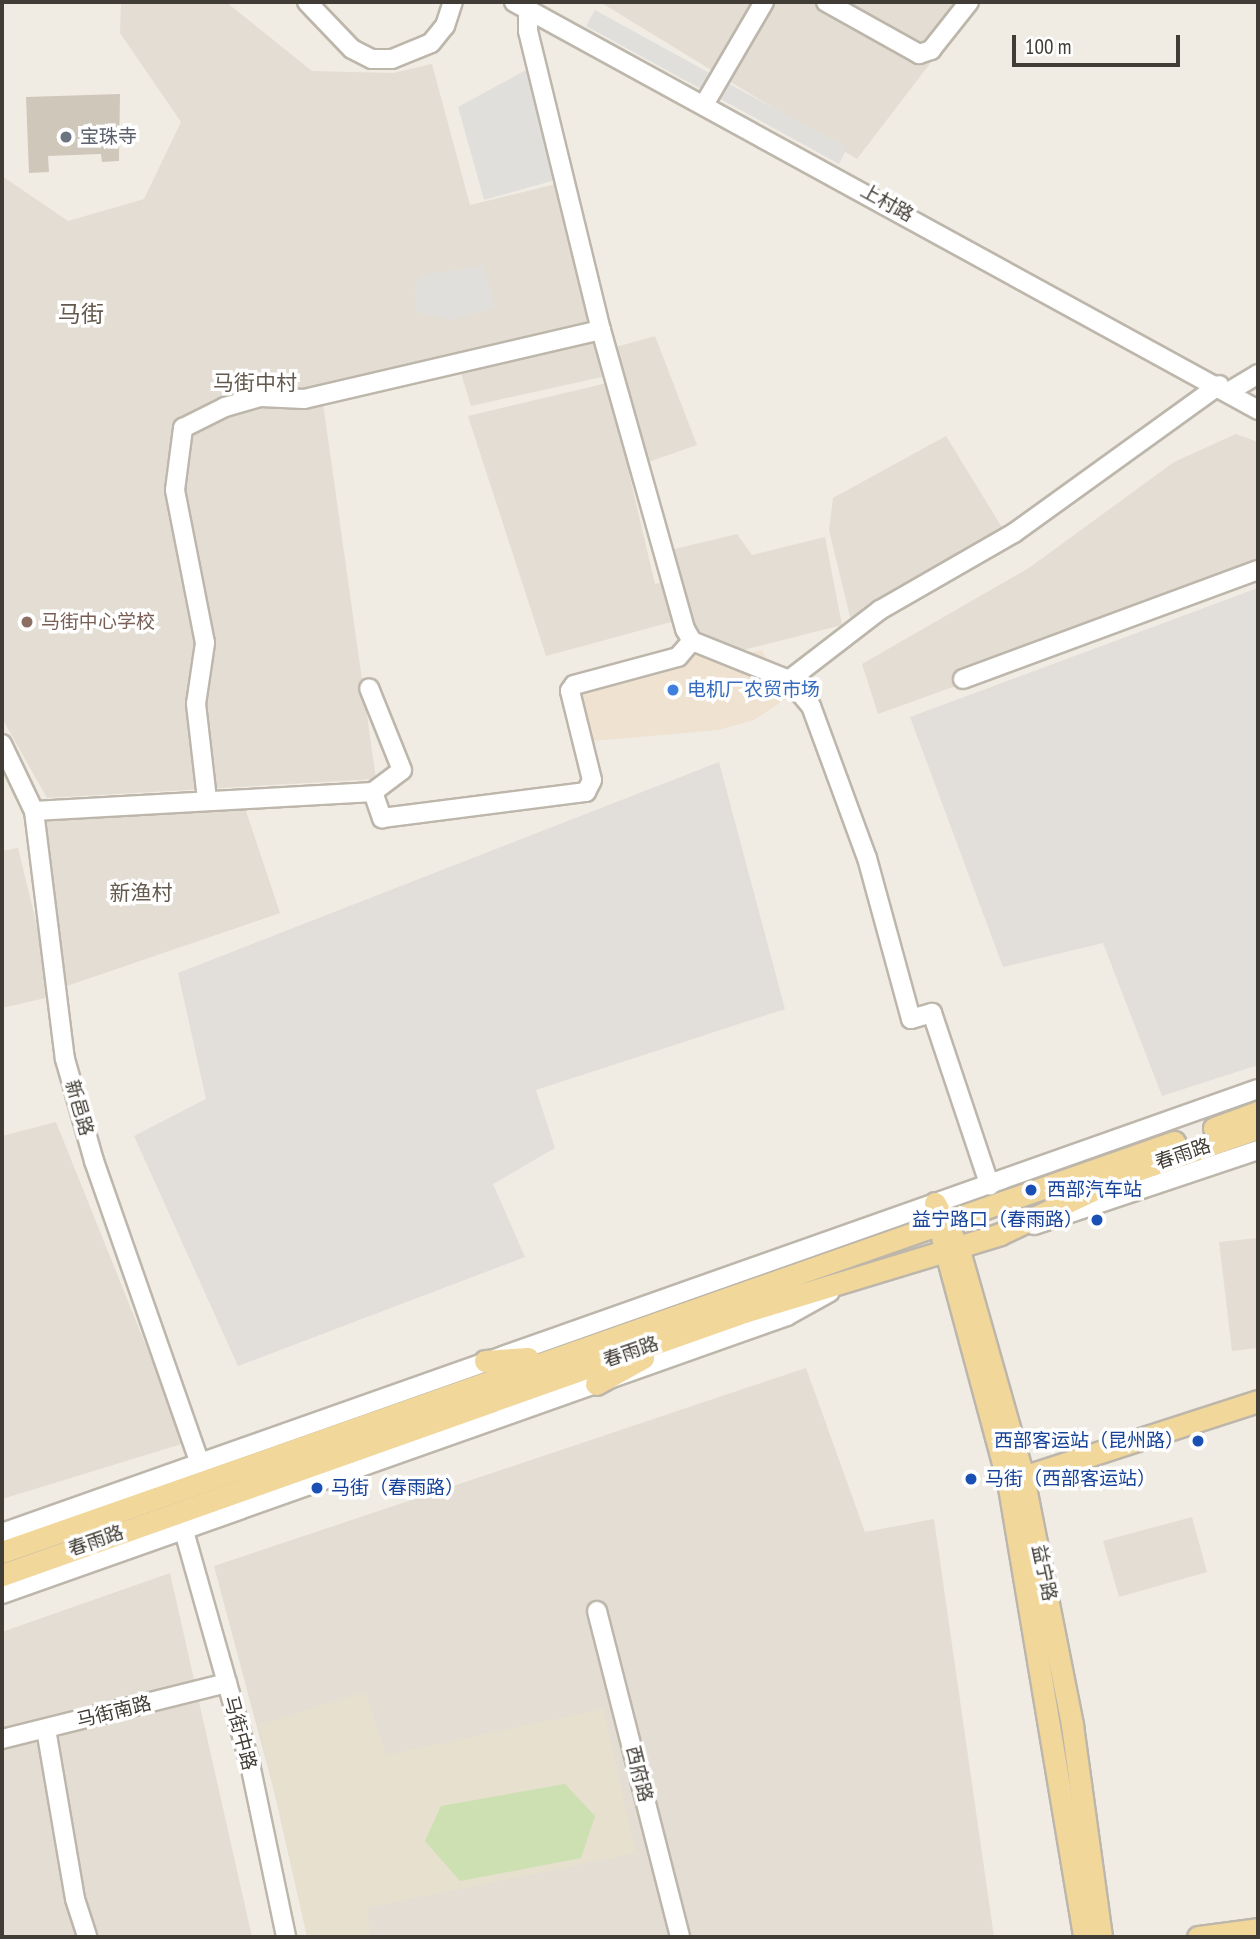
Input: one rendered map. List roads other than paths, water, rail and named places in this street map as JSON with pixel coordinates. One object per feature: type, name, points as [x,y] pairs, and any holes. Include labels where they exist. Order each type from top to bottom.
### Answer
[{"type":"main road","name":"春雨路","points":[[2,1552],[554,1356],[938,1212],[1234,1121],[1258,1110]]},
{"type":"main road","name":"春雨路","points":[[2,1575],[694,1329],[1000,1234],[1132,1172],[1258,1128]]},
{"type":"main road","name":"益宁路","points":[[938,1212],[1023,1477],[1072,1725],[1101,1937]]},
{"type":"main road","name":"益宁路","points":[[951,1249],[1008,1481],[1084,1937]]},
{"type":"main road","points":[[596,1384],[694,1329]]},
{"type":"main road","points":[[485,1362],[554,1356]]},
{"type":"main road","points":[[1023,1477],[1258,1401]]},
{"type":"main road","points":[[1198,1937],[1258,1929]]},
{"type":"street","points":[[307,2],[352,49],[372,59],[392,59],[431,43],[445,26],[453,2]]},
{"type":"street","points":[[705,103],[764,2]]},
{"type":"street","points":[[826,2],[919,54],[931,50],[969,2]]},
{"type":"street","points":[[521,6],[601,330],[660,547],[692,641],[789,680],[821,727],[867,858],[911,1019],[932,1013],[990,1186]]},
{"type":"street","name":"上村路","points":[[521,6],[705,103],[1224,388],[1258,410]]},
{"type":"street","points":[[207,799],[196,704],[205,643],[175,490],[183,428],[225,407],[261,397],[304,399],[601,330]]},
{"type":"street","points":[[789,680],[880,610],[1014,533],[1224,388],[1258,374]]},
{"type":"street","points":[[963,679],[1258,570]]},
{"type":"street","points":[[373,792],[382,818],[586,792],[592,780],[570,691],[574,685],[678,657],[692,641]]},
{"type":"street","points":[[34,811],[207,799],[373,792],[402,770],[369,688]]},
{"type":"street","name":"新邑路","points":[[2,744],[34,811],[65,1059],[94,1161],[200,1462]]},
{"type":"street","points":[[2,1532],[485,1362],[938,1212],[990,1186],[1258,1089]]},
{"type":"street","points":[[1000,1234],[1095,1209],[1258,1150]]},
{"type":"street","points":[[2,1594],[787,1316],[844,1284]]},
{"type":"street","name":"马街中路","points":[[184,1531],[227,1683],[286,1937]]},
{"type":"street","name":"西府路","points":[[597,1611],[680,1937]]},
{"type":"street","name":"马街南路","points":[[2,1739],[227,1683]]},
{"type":"street","points":[[46,1729],[75,1899],[87,1937]]},
{"type":"place","name":"宝珠寺","points":[[66,137]]},
{"type":"place","name":"马街中心学校","points":[[27,622]]},
{"type":"place","name":"电机厂农贸市场","points":[[673,690]]},
{"type":"place","name":"西部汽车站","points":[[1031,1190]]},
{"type":"place","name":"益宁路口（春雨路）","points":[[1097,1220]]},
{"type":"place","name":"西部客运站（昆州路）","points":[[1198,1441]]},
{"type":"place","name":"马街（西部客运站）","points":[[971,1479]]},
{"type":"place","name":"马街（春雨路）","points":[[317,1488]]},
{"type":"district","name":"马街","points":[[81,314]]},
{"type":"district","name":"马街中村","points":[[255,383]]},
{"type":"district","name":"新渔村","points":[[141,893]]}]
